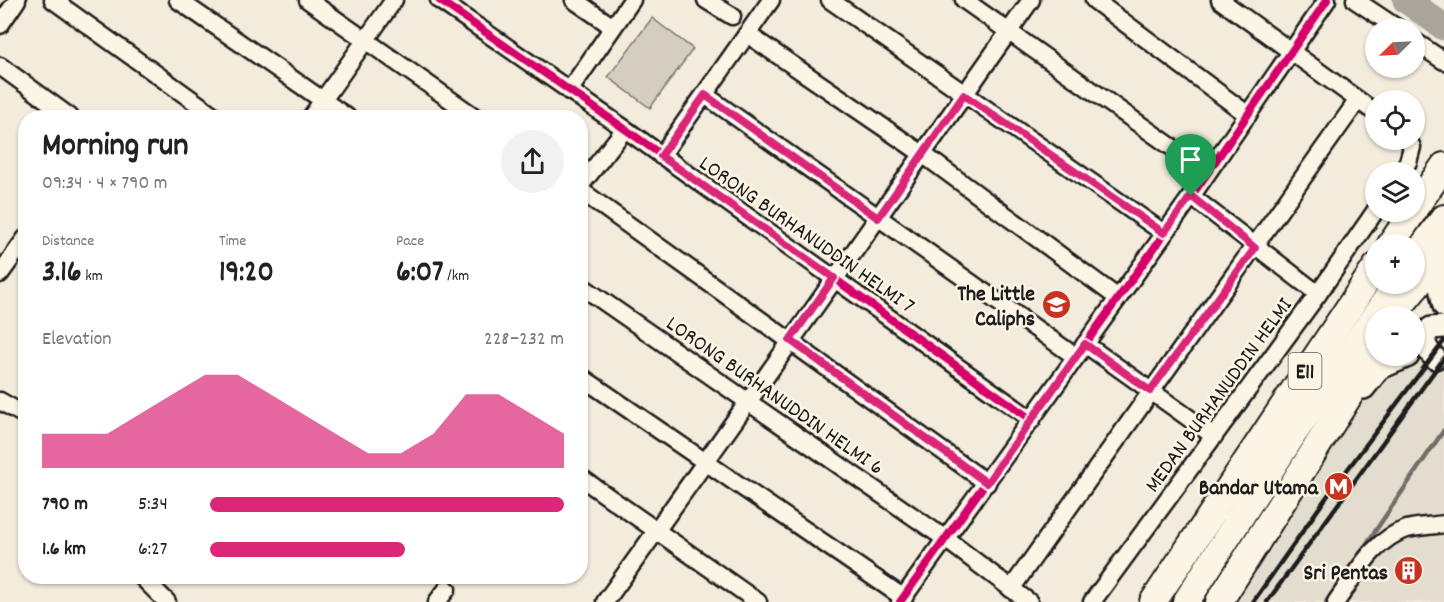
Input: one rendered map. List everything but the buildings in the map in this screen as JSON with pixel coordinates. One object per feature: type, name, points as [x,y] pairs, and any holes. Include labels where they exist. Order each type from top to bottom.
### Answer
[{"type":"highway","points":[[1425,194],[1444,166]]},
{"type":"highway","points":[[1396,306],[1431,258],[1444,218]]},
{"type":"highway","name":"E11","points":[[1153,602],[1365,283]]},
{"type":"highway","name":"E11","points":[[1186,602],[1310,410],[1365,343]]},
{"type":"highway","points":[[1310,410],[1332,392],[1365,349]]},
{"type":"highway","points":[[1219,602],[1368,366]]},
{"type":"highway","points":[[1135,602],[1177,540],[1235,476]]},
{"type":"main road","points":[[1431,258],[1444,306]]},
{"type":"main road","points":[[1431,359],[1425,348],[1424,340],[1431,328],[1444,327]]},
{"type":"main road","points":[[1308,462],[1380,368],[1385,366]]},
{"type":"street","points":[[0,25],[17,0]]},
{"type":"street","points":[[53,0],[206,110]]},
{"type":"street","points":[[178,0],[338,110]]},
{"type":"street","points":[[308,0],[465,110]]},
{"type":"street","points":[[316,110],[394,0]]},
{"type":"street","name":"LORONG BURHANUDDIN HELMI 7","points":[[439,0],[625,129],[1032,420]]},
{"type":"street","points":[[574,0],[612,27]]},
{"type":"street","points":[[569,90],[632,0]]},
{"type":"street","points":[[706,0],[732,16]]},
{"type":"street","points":[[661,156],[771,0]]},
{"type":"street","points":[[830,0],[1164,233]]},
{"type":"street","points":[[964,0],[1207,172]]},
{"type":"street","points":[[605,602],[749,403],[790,340],[924,155],[1031,0]]},
{"type":"street","points":[[1094,0],[1248,115]]},
{"type":"street","points":[[1220,0],[1365,105]]},
{"type":"street","points":[[588,382],[902,600],[1191,196],[1327,0]]},
{"type":"street","points":[[1355,0],[1382,18]]},
{"type":"street","points":[[747,34],[924,155],[1118,298]]},
{"type":"street","points":[[1425,48],[1444,61]]},
{"type":"street","points":[[0,66],[60,110]]},
{"type":"street","points":[[705,95],[878,218],[1081,351],[1150,391],[1214,436]]},
{"type":"street","points":[[1011,589],[1358,100]]},
{"type":"street","points":[[588,178],[625,129]]},
{"type":"street","points":[[588,194],[987,483]]},
{"type":"street","points":[[1191,196],[1255,248],[1318,294]]},
{"type":"street","name":"MEDAN BURHANUDDIN HELMI","points":[[1092,602],[1318,294],[1368,222]]},
{"type":"street","points":[[0,274],[18,249]]},
{"type":"street","name":"LORONG BURHANUDDIN HELMI 6","points":[[588,291],[947,540]]},
{"type":"street","points":[[0,401],[18,412]]},
{"type":"street","points":[[588,483],[758,602]]},
{"type":"street","points":[[1336,602],[1370,554],[1385,541],[1406,530],[1444,524]]},
{"type":"street","points":[[947,540],[1029,602]]},
{"type":"street","points":[[149,584],[167,602]]},
{"type":"shaded area","points":[[652,18],[693,49],[650,108],[608,77]]},
{"type":"shaded area","name":"Bandar Utama","points":[[1425,345],[1444,355],[1444,602],[1227,602],[1209,584],[1369,366],[1425,366]]},
{"type":"waterway","points":[[1406,0],[1444,27]]},
{"type":"waterway","points":[[1350,568],[1444,430]]},
{"type":"waterway","points":[[1326,602],[1342,579]]},
{"type":"railway","points":[[1253,602],[1326,498],[1444,341]]},
{"type":"railway","points":[[1267,602],[1444,358]]},
{"type":"cycle path","points":[[439,0],[625,129],[1032,420]]},
{"type":"cycle path","points":[[900,602],[1188,201],[1327,0]]},
{"type":"place","name":"The Little Caliphs","points":[[1056,305]]},
{"type":"place","name":"Bandar Utama","points":[[1339,486]]},
{"type":"place","name":"Sri Pentas","points":[[1409,571]]},
{"type":"route","points":[[705,95],[878,218],[964,95],[1164,233],[1191,196],[1255,248],[1150,391],[1085,344],[987,483],[790,340],[834,278],[661,156],[705,95]]}]
